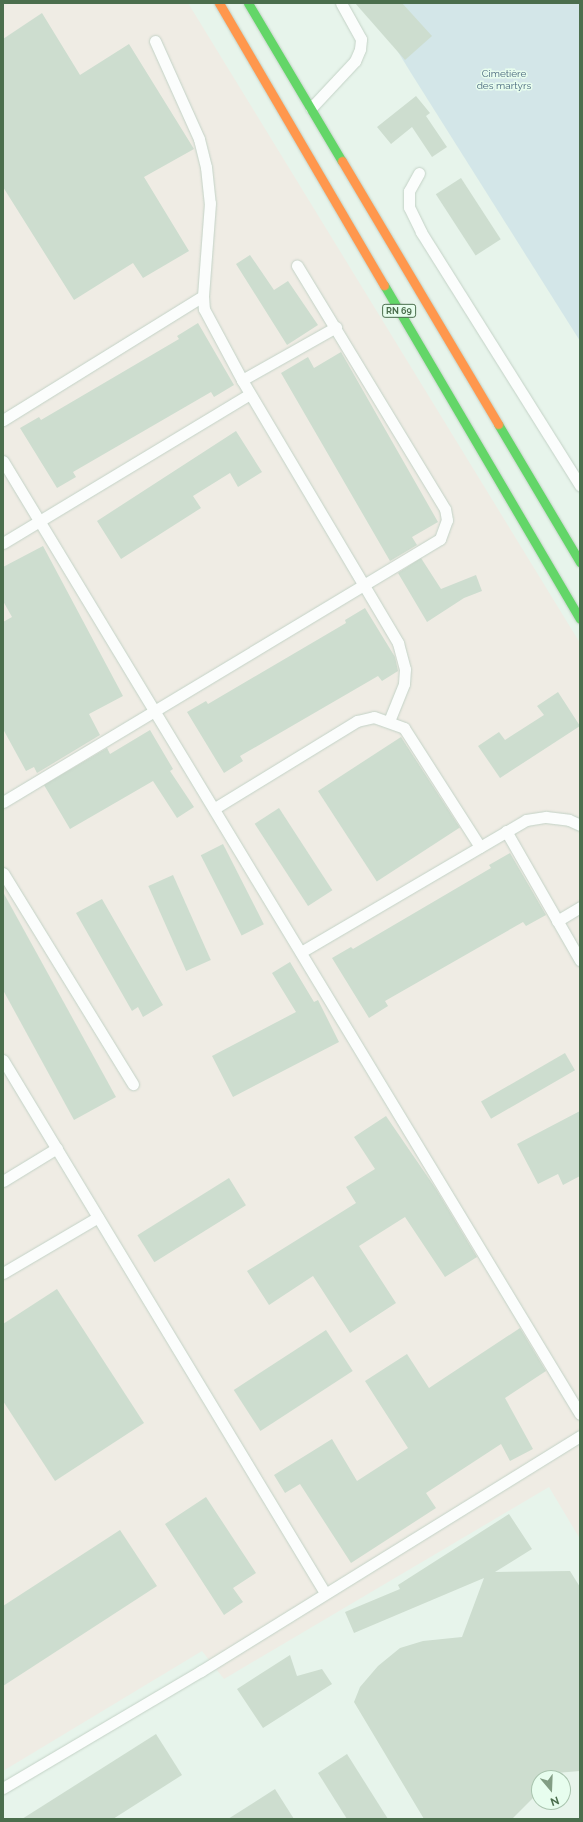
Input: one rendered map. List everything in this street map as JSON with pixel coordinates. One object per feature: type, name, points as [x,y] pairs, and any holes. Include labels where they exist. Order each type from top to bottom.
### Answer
[{"type":"highway","name":"RN 69","points":[[219,3],[580,620]]},
{"type":"highway","name":"RN 69","points":[[248,3],[580,562]]},
{"type":"lane","points":[[311,108],[355,61],[360,48],[361,39],[341,3]]},
{"type":"lane","points":[[155,41],[199,139],[206,168],[210,203],[203,296],[209,323],[363,584],[403,655],[406,668],[404,684],[390,721]]},
{"type":"lane","points":[[419,174],[409,191],[409,207],[421,232],[580,485]]},
{"type":"lane","points":[[3,802],[154,709],[440,539],[447,520],[445,509],[336,327],[297,266]]},
{"type":"lane","points":[[3,420],[203,296]]},
{"type":"lane","points":[[242,380],[336,327]]},
{"type":"lane","points":[[3,543],[250,394]]},
{"type":"lane","points":[[3,461],[215,808],[580,1414]]},
{"type":"lane","points":[[215,808],[357,722],[374,718],[390,721],[404,728],[480,847]]},
{"type":"lane","points":[[301,952],[526,820],[546,817],[569,820],[580,824]]},
{"type":"lane","points":[[506,831],[580,960]]},
{"type":"lane","points":[[3,873],[133,1084]]},
{"type":"lane","points":[[557,921],[580,907]]},
{"type":"lane","points":[[3,1060],[326,1593]]},
{"type":"lane","points":[[3,1181],[57,1148]]},
{"type":"lane","points":[[3,1273],[98,1217]]},
{"type":"lane","points":[[3,1788],[201,1671],[580,1436]]},
{"type":"shaded area","points":[[3,3],[188,3],[580,643],[580,1539],[549,1487],[224,1679],[202,1651],[3,1771]]},
{"type":"green space","name":"Cimetière des martyrs","points":[[368,3],[580,3],[580,341],[411,73]]},
{"type":"building","points":[[355,3],[402,3],[432,36],[405,60]]},
{"type":"building","points":[[42,13],[80,75],[129,44],[194,149],[144,177],[189,251],[143,278],[133,263],[74,300],[3,187],[3,39]]},
{"type":"building","points":[[416,96],[430,113],[426,116],[447,147],[432,157],[412,127],[391,144],[377,127]]},
{"type":"building","points":[[461,178],[501,239],[476,256],[436,194]]},
{"type":"building","points":[[250,255],[274,290],[288,281],[318,325],[287,345],[236,264]]},
{"type":"building","points":[[198,323],[234,385],[214,397],[211,392],[73,472],[76,477],[57,488],[20,428],[39,417],[41,420],[179,339],[177,336]]},
{"type":"building","points":[[341,352],[438,522],[412,537],[417,545],[390,561],[281,373],[308,357],[314,368]]},
{"type":"building","points":[[236,431],[262,472],[238,487],[230,473],[193,496],[201,508],[121,559],[97,521]]},
{"type":"building","points":[[43,546],[123,696],[89,714],[100,735],[37,773],[34,767],[26,771],[3,729],[3,622],[12,617],[3,601],[3,567]]},
{"type":"building","points":[[421,558],[441,589],[476,575],[482,591],[464,598],[427,622],[398,573]]},
{"type":"building","points":[[365,608],[395,657],[398,671],[382,681],[378,676],[240,756],[243,761],[224,773],[187,712],[206,701],[208,704],[346,623],[345,620]]},
{"type":"building","points":[[558,692],[580,726],[500,778],[478,746],[499,732],[505,740],[544,715],[537,706]]},
{"type":"building","points":[[150,730],[173,769],[170,771],[194,807],[177,818],[153,781],[70,829],[44,785],[107,748],[110,754]]},
{"type":"building","points":[[401,737],[460,828],[377,881],[318,791]]},
{"type":"building","points":[[279,808],[332,890],[308,906],[255,824]]},
{"type":"building","points":[[223,844],[264,924],[242,936],[201,855]]},
{"type":"building","points":[[510,853],[546,915],[526,926],[523,922],[385,1001],[388,1006],[369,1018],[332,958],[351,947],[353,949],[491,868],[489,865]]},
{"type":"building","points":[[173,875],[211,960],[186,971],[148,886]]},
{"type":"building","points":[[3,892],[116,1097],[74,1120],[3,990]]},
{"type":"building","points":[[102,899],[163,1005],[143,1017],[138,1007],[132,1011],[76,913]]},
{"type":"building","points":[[290,962],[314,1002],[318,1000],[339,1042],[233,1097],[212,1056],[296,1012],[272,973]]},
{"type":"building","points":[[565,1053],[575,1070],[491,1119],[481,1102]]},
{"type":"building","points":[[580,1111],[580,1176],[563,1185],[558,1174],[538,1184],[517,1144]]},
{"type":"building","points":[[386,1116],[436,1189],[477,1257],[445,1277],[405,1217],[359,1246],[396,1303],[350,1333],[313,1276],[269,1305],[247,1271],[356,1203],[346,1187],[375,1169],[354,1137]]},
{"type":"building","points":[[229,1178],[246,1205],[154,1262],[137,1235]]},
{"type":"building","points":[[57,1289],[144,1423],[55,1481],[3,1401],[3,1324]]},
{"type":"building","points":[[520,1328],[546,1371],[505,1398],[533,1449],[510,1461],[501,1444],[426,1493],[436,1508],[351,1563],[300,1484],[285,1493],[274,1475],[332,1439],[357,1481],[408,1448],[365,1381],[407,1354],[429,1388]]},
{"type":"building","points":[[326,1330],[353,1371],[260,1431],[234,1390]]},
{"type":"building","points":[[206,1497],[256,1573],[233,1588],[243,1602],[224,1615],[165,1524]]},
{"type":"building","points":[[509,1514],[532,1549],[495,1572],[570,1571],[580,1587],[580,1771],[531,1770],[531,1800],[512,1819],[424,1819],[354,1702],[360,1687],[378,1666],[400,1648],[423,1641],[462,1637],[484,1578],[354,1633],[345,1612],[400,1589],[398,1585]]},
{"type":"building","points":[[120,1530],[157,1586],[3,1686],[3,1606]]},
{"type":"building","points":[[290,1655],[297,1676],[322,1669],[332,1684],[263,1728],[237,1689]]},
{"type":"building","points":[[156,1734],[182,1775],[113,1819],[22,1819]]},
{"type":"building","points":[[347,1754],[388,1819],[347,1819],[318,1773]]},
{"type":"building","points":[[275,1789],[294,1819],[228,1819]]},
{"type":"traffic: fast","points":[[248,3],[342,161]]},
{"type":"traffic: fast","points":[[384,285],[580,619]]},
{"type":"traffic: fast","points":[[498,424],[580,562]]},
{"type":"traffic: slow","points":[[219,3],[384,285]]},
{"type":"traffic: slow","points":[[342,161],[498,424]]}]
